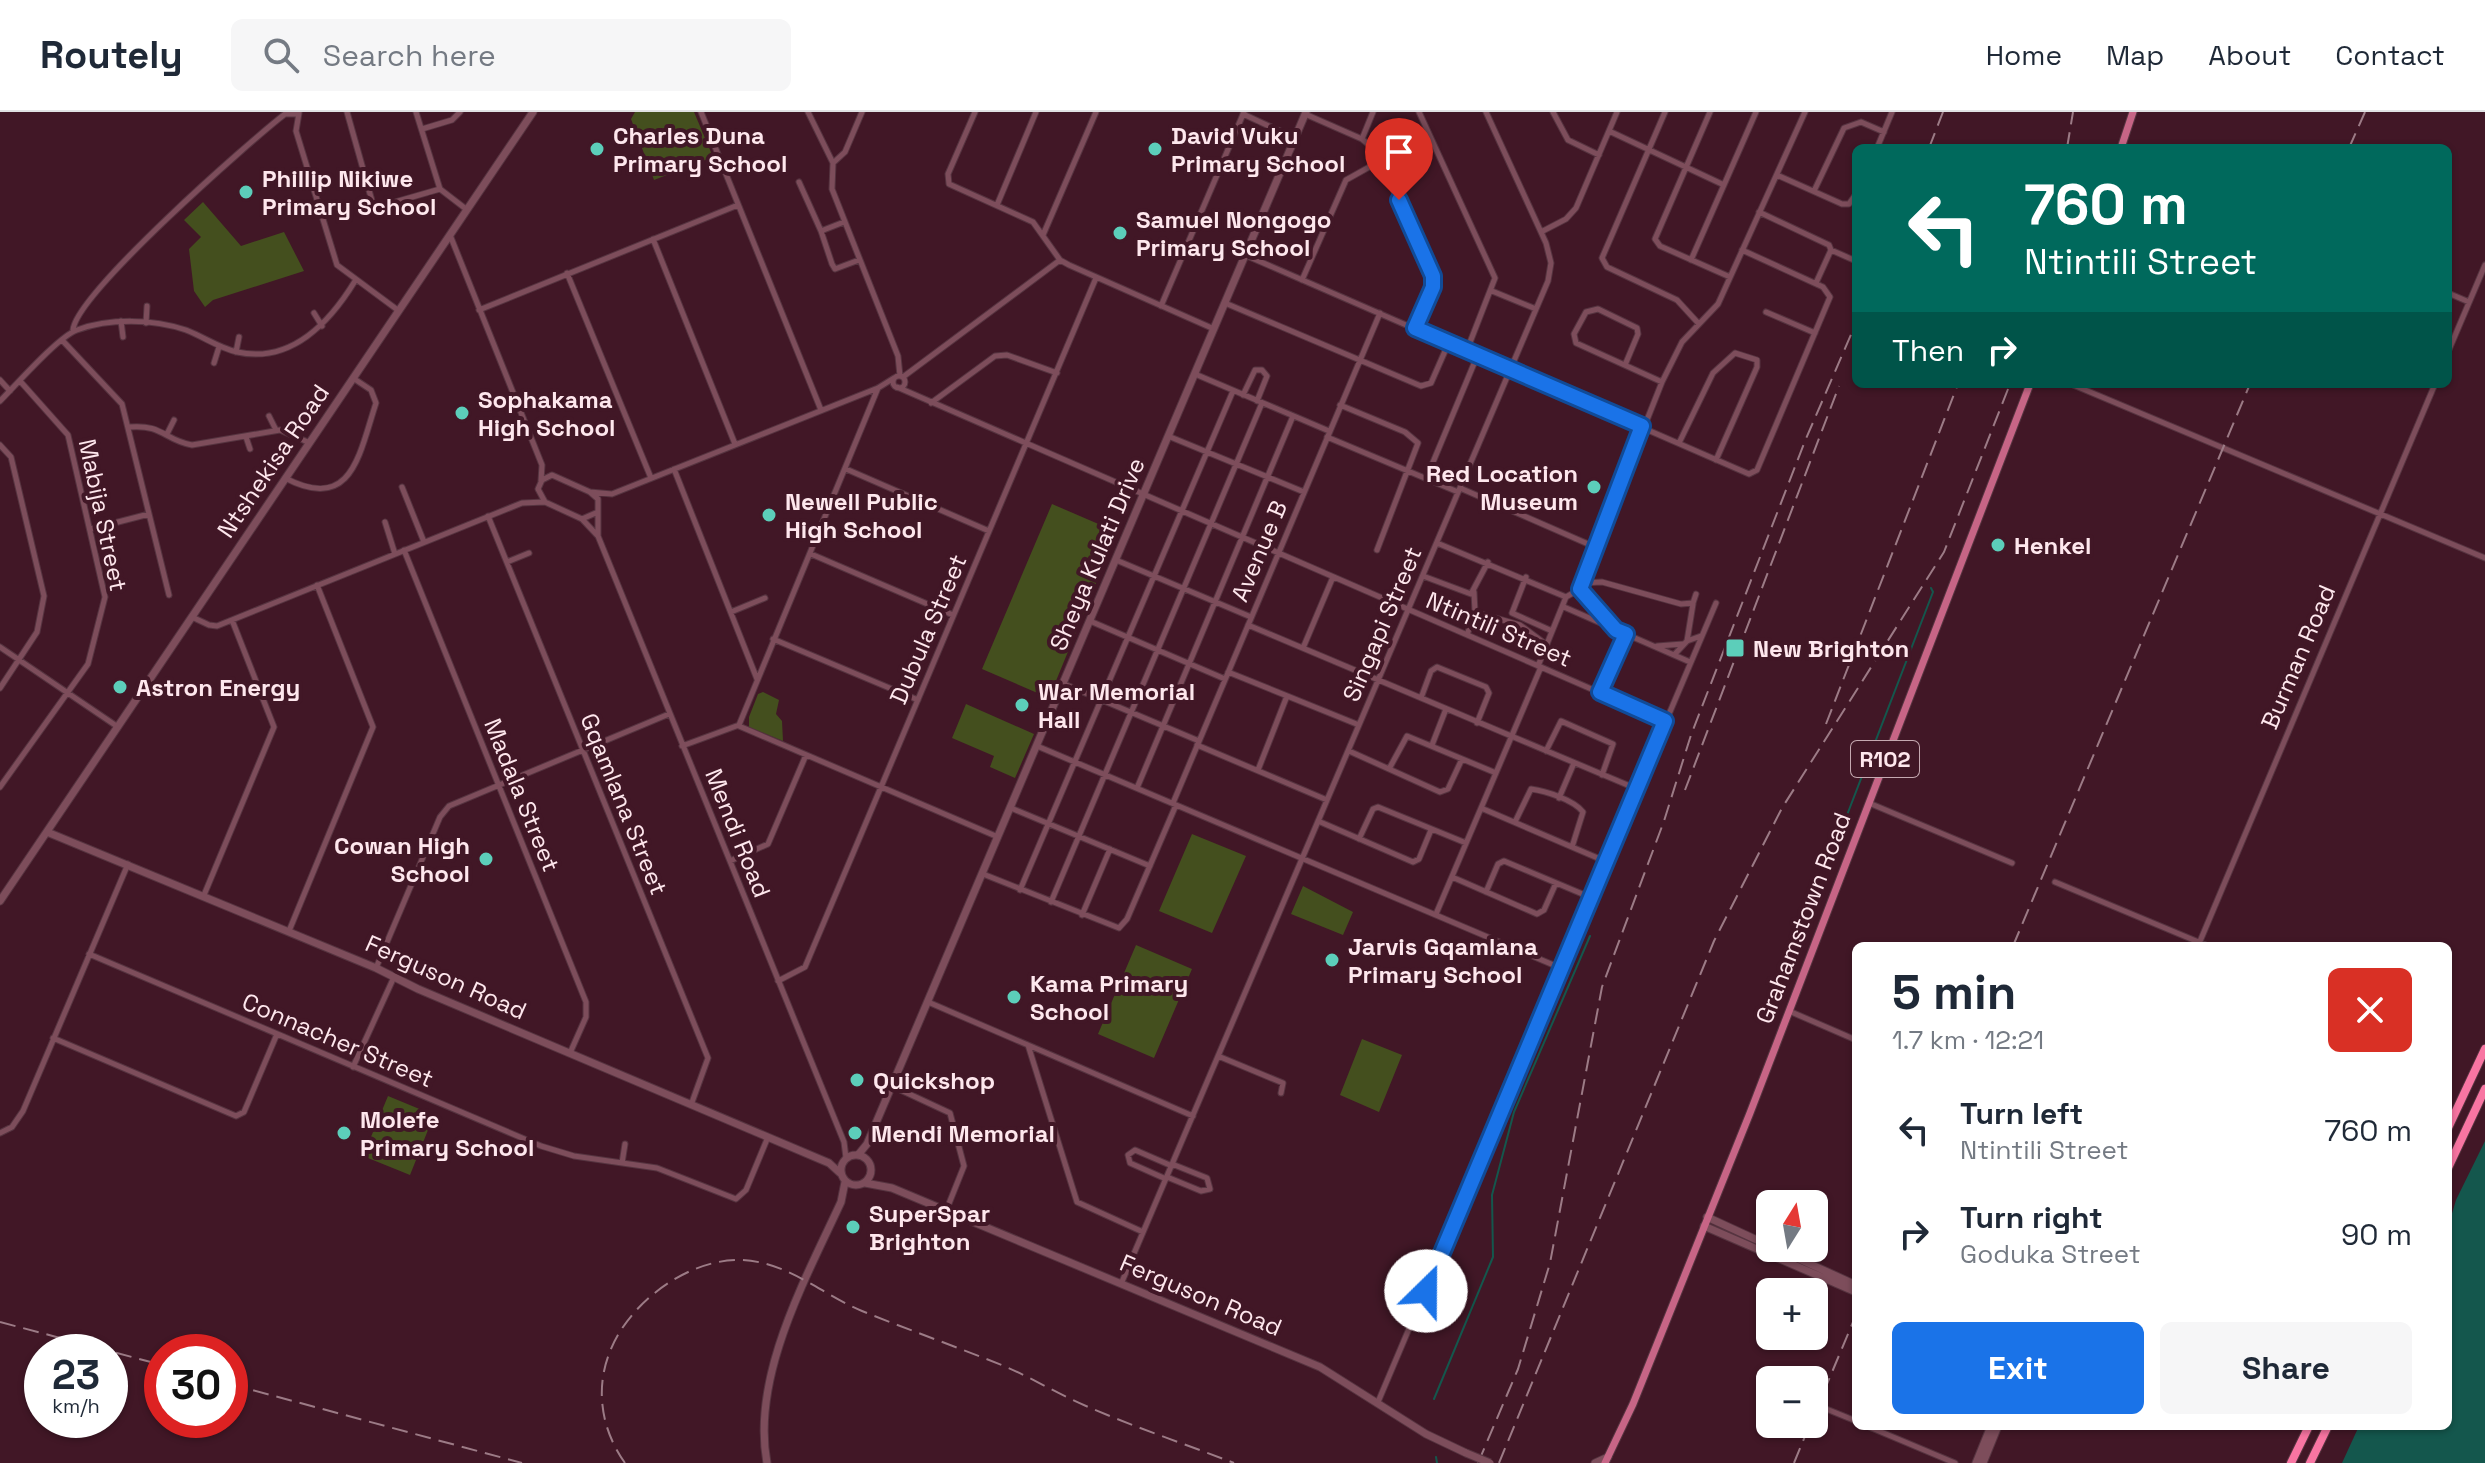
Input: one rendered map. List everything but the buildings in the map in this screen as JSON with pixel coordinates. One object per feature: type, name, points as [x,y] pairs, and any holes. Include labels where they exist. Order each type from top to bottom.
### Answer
[{"type":"highway","points":[[2452,1119],[2485,1049]]},
{"type":"highway","points":[[2452,1159],[2485,1089]]},
{"type":"highway","points":[[2291,1463],[2307,1430]]},
{"type":"highway","points":[[2310,1463],[2326,1430]]},
{"type":"main road","points":[[2122,144],[2133,112]]},
{"type":"main road","name":"Grahamstown Road","points":[[1606,1460],[1633,1404],[1789,1011],[2028,388]]},
{"type":"street","points":[[347,112],[374,208],[440,189]]},
{"type":"street","points":[[416,112],[440,189],[466,209]]},
{"type":"street","points":[[422,129],[452,120],[460,112]]},
{"type":"street","name":"Ntshekisa Road","points":[[0,901],[533,112]]},
{"type":"street","points":[[701,112],[821,410]]},
{"type":"street","points":[[808,112],[833,163],[830,182],[898,356],[901,379],[897,387],[879,388]]},
{"type":"street","points":[[833,163],[845,152],[862,112]]},
{"type":"street","points":[[975,112],[947,180],[951,186],[1033,222],[1060,260],[1214,329]]},
{"type":"street","points":[[997,205],[1036,112]]},
{"type":"street","points":[[1043,236],[1096,112]]},
{"type":"street","points":[[1362,139],[1373,112]]},
{"type":"street","points":[[1419,112],[1495,278],[1467,350]]},
{"type":"street","name":"Singapi Street","points":[[1121,1284],[1536,309],[1551,263],[1541,232],[1486,112]]},
{"type":"street","points":[[1553,112],[1568,140],[1599,155]]},
{"type":"street","points":[[1541,232],[1573,213],[1617,112]]},
{"type":"street","points":[[1665,112],[1603,251],[1603,261],[1607,267],[1677,300],[1699,324]]},
{"type":"street","points":[[1710,112],[1655,239],[1660,246],[1730,277]]},
{"type":"street","points":[[1691,260],[1756,112]]},
{"type":"street","points":[[1581,586],[1662,382],[1679,347],[1714,310],[1805,112]]},
{"type":"street","points":[[1879,144],[1892,112]]},
{"type":"street","points":[[73,331],[77,316],[127,256],[246,144],[285,114],[298,113],[296,131],[335,261],[343,273],[399,311]]},
{"type":"street","points":[[1161,306],[1243,113],[1295,138]]},
{"type":"street","points":[[1306,113],[1362,139],[1380,161],[1433,276],[1433,287],[1415,328]]},
{"type":"street","name":"Sheya Kulati Drive","points":[[857,1155],[867,1144],[892,1086],[1306,113]]},
{"type":"street","points":[[1814,191],[1844,128],[1861,122],[1884,132]]},
{"type":"street","points":[[1609,131],[1724,185]]},
{"type":"street","points":[[1302,280],[1346,180],[1380,161]]},
{"type":"street","points":[[1777,175],[1846,204],[1852,198]]},
{"type":"street","points":[[799,182],[834,268],[859,260]]},
{"type":"street","points":[[479,310],[738,205]]},
{"type":"street","points":[[1759,212],[1852,259]]},
{"type":"street","points":[[821,231],[844,222]]},
{"type":"street","points":[[450,234],[542,465],[553,475],[590,492],[598,499],[598,510]]},
{"type":"street","points":[[653,239],[735,444]]},
{"type":"street","points":[[1245,255],[1752,474],[1830,297],[1827,289],[1742,250]]},
{"type":"street","points":[[1815,283],[1831,250]]},
{"type":"street","points":[[192,617],[211,626],[232,620],[522,503],[545,502],[582,519],[598,510],[612,494],[901,379],[1060,260]]},
{"type":"street","points":[[2452,342],[2485,265]]},
{"type":"street","points":[[567,273],[651,478]]},
{"type":"street","name":"Dubula Street","points":[[778,981],[805,967],[1096,278]]},
{"type":"street","points":[[0,401],[73,331],[121,321],[146,323],[184,330],[236,352],[273,352],[322,326],[355,281]]},
{"type":"street","points":[[1492,291],[1536,309]]},
{"type":"street","points":[[2452,295],[2469,302]]},
{"type":"street","points":[[1225,303],[1424,386],[1431,383],[1449,342]]},
{"type":"street","points":[[146,323],[147,306]]},
{"type":"street","points":[[1625,365],[1638,334],[1637,328],[1598,309],[1586,312],[1574,334],[1576,343],[1662,382]]},
{"type":"street","points":[[1766,312],[1815,333]]},
{"type":"street","points":[[314,313],[322,326]]},
{"type":"street","name":"Avenue B","points":[[1082,915],[1119,928],[1127,919],[1380,313]]},
{"type":"street","points":[[121,321],[123,337]]},
{"type":"street","points":[[308,336],[314,346]]},
{"type":"street","points":[[236,352],[239,337]]},
{"type":"street","points":[[62,340],[120,400],[169,595]]},
{"type":"street","points":[[214,363],[219,347]]},
{"type":"street","points":[[1679,443],[1715,370],[1735,353],[1749,355],[1757,360],[1757,367],[1716,460]]},
{"type":"street","points":[[1425,479],[1478,354]]},
{"type":"street","points":[[931,403],[995,356],[1013,356],[1057,373]]},
{"type":"street","points":[[1051,902],[1236,465],[1267,376],[1262,370],[1255,370],[1243,395]]},
{"type":"street","points":[[1195,374],[1293,416],[1425,479],[1459,490],[1595,547]]},
{"type":"street","points":[[285,478],[304,487],[327,490],[345,480],[376,403],[371,390],[353,378]]},
{"type":"street","points":[[901,379],[918,398]]},
{"type":"street","points":[[0,380],[10,391]]},
{"type":"street","name":"Mabija Street","points":[[0,787],[91,656],[105,597],[67,432],[20,381]]},
{"type":"street","name":"Ntintili Street","points":[[897,387],[1665,721]]},
{"type":"street","points":[[739,725],[879,388]]},
{"type":"street","points":[[2081,388],[2485,558]]},
{"type":"street","name":"Burman Road","points":[[2199,942],[2433,388]]},
{"type":"street","points":[[1020,890],[1233,391]]},
{"type":"street","points":[[1340,405],[1414,438],[1418,446],[1377,550]]},
{"type":"street","points":[[269,416],[276,430]]},
{"type":"street","points":[[1137,788],[1293,416]]},
{"type":"street","points":[[167,434],[174,420]]},
{"type":"street","points":[[129,427],[149,426],[192,445],[276,430],[289,431],[310,443]]},
{"type":"street","points":[[1168,436],[1304,492]]},
{"type":"street","points":[[246,437],[250,449]]},
{"type":"street","points":[[0,445],[12,460],[44,592],[37,632],[0,688]]},
{"type":"street","points":[[522,503],[538,489],[542,465]]},
{"type":"street","points":[[674,469],[757,679]]},
{"type":"street","points":[[846,469],[989,531]]},
{"type":"street","points":[[541,481],[553,475]]},
{"type":"street","points":[[402,487],[424,542]]},
{"type":"street","points":[[538,489],[545,502]]},
{"type":"street","points":[[590,492],[612,494]]},
{"type":"street","name":"Mendi Road","points":[[598,510],[598,536]]},
{"type":"street","points":[[91,529],[149,514]]},
{"type":"street","name":"Gqamlana Street","points":[[488,516],[708,1058],[691,1105]]},
{"type":"street","name":"Mendi Road","points":[[582,519],[598,536],[845,1144],[857,1155]]},
{"type":"street","points":[[385,522],[395,554]]},
{"type":"street","points":[[1437,543],[1526,577],[1566,597]]},
{"type":"street","name":"Madala Street","points":[[404,550],[587,1006],[570,1053]]},
{"type":"street","points":[[507,562],[529,553]]},
{"type":"street","points":[[811,554],[953,615]]},
{"type":"street","points":[[1116,560],[1251,617]]},
{"type":"street","points":[[1467,635],[1475,612],[1474,592],[1488,562]]},
{"type":"street","points":[[1423,576],[1465,594],[1474,592]]},
{"type":"street","points":[[1303,648],[1333,577]]},
{"type":"street","points":[[1526,577],[1512,613],[1552,631]]},
{"type":"street","points":[[1436,914],[1511,738],[1566,597],[1581,586],[1599,582],[1647,598],[1693,603]]},
{"type":"street","points":[[289,931],[373,727],[317,585]]},
{"type":"street","points":[[1581,586],[1616,630]]},
{"type":"street","points":[[1674,655],[1686,642],[1696,594]]},
{"type":"street","points":[[731,612],[765,598]]},
{"type":"street","points":[[1378,1402],[1716,603]]},
{"type":"street","points":[[1564,607],[1690,662]]},
{"type":"street","points":[[1475,612],[1505,619],[1537,634],[1547,645]]},
{"type":"street","points":[[204,895],[274,727],[232,620]]},
{"type":"street","points":[[1090,621],[1225,679]]},
{"type":"street","points":[[1248,625],[1637,789]]},
{"type":"street","points":[[1537,634],[1545,628]]},
{"type":"street","points":[[1600,692],[1626,634]]},
{"type":"street","points":[[1654,646],[1686,642],[1701,636]]},
{"type":"street","points":[[773,639],[918,700]]},
{"type":"street","points":[[0,647],[118,727]]},
{"type":"street","points":[[1421,698],[1431,671],[1437,667],[1486,687],[1489,693],[1477,723]]},
{"type":"street","points":[[1228,672],[1359,725]]},
{"type":"street","points":[[1064,684],[1163,725],[1327,800]]},
{"type":"street","points":[[1258,770],[1287,696]]},
{"type":"street","points":[[1432,745],[1446,709]]},
{"type":"street","points":[[376,968],[440,817],[457,800],[669,714]]},
{"type":"street","points":[[1546,751],[1561,721],[1597,734],[1613,744],[1602,775]]},
{"type":"street","points":[[682,746],[739,725],[998,837]]},
{"type":"street","points":[[1389,769],[1405,736],[1496,773]]},
{"type":"street","points":[[1037,746],[1563,969]]},
{"type":"street","points":[[1348,751],[1443,792],[1448,789],[1462,759]]},
{"type":"street","points":[[730,861],[770,842],[806,755]]},
{"type":"street","points":[[1559,798],[1574,763]]},
{"type":"street","points":[[1515,822],[1531,789],[1581,807],[1583,812],[1572,847]]},
{"type":"street","points":[[1869,802],[2012,863]]},
{"type":"street","points":[[1359,839],[1376,807],[1466,843]]},
{"type":"street","points":[[1011,808],[1150,866]]},
{"type":"street","points":[[1481,808],[1607,862]]},
{"type":"street","points":[[1318,821],[1416,862],[1431,830]]},
{"type":"street","name":"Ferguson Road","points":[[47,832],[376,968],[829,1163],[840,1173]]},
{"type":"street","points":[[983,874],[1082,915],[1110,849]]},
{"type":"street","points":[[1486,892],[1502,861],[1592,898]]},
{"type":"street","points":[[0,1133],[12,1127],[23,1111],[128,863]]},
{"type":"street","points":[[1451,877],[1539,914],[1544,910],[1556,883]]},
{"type":"street","points":[[2055,882],[2193,942]]},
{"type":"street","name":"Connacher Street","points":[[89,954],[557,1152],[657,1168],[736,1199],[746,1190],[768,1137]]},
{"type":"street","points":[[353,1067],[394,976]]},
{"type":"street","points":[[928,1002],[1193,1116]]},
{"type":"street","points":[[1789,1011],[1852,1038]]},
{"type":"street","points":[[53,1038],[236,1116],[244,1112],[277,1034]]},
{"type":"street","points":[[1028,1045],[1076,1199],[1087,1208],[1143,1232]]},
{"type":"street","points":[[1218,1056],[1283,1083],[1281,1093]]},
{"type":"street","points":[[892,1086],[950,1113],[964,1166],[946,1211]]},
{"type":"street","points":[[622,1163],[625,1144]]},
{"type":"street","name":"Mendi Road","points":[[844,1160],[845,1144]]},
{"type":"street","name":"Sheya Kulati Drive","points":[[867,1144],[867,1160]]},
{"type":"street","points":[[1135,1150],[1207,1178],[1210,1189],[1201,1191],[1166,1178],[1130,1163],[1128,1155],[1135,1150]]},
{"type":"street","points":[[767,1463],[763,1420],[771,1368],[841,1202],[845,1182],[840,1173],[844,1160],[857,1155],[867,1160],[871,1172],[863,1184],[841,1202]]},
{"type":"street","name":"Ferguson Road","points":[[829,1163],[844,1160]]},
{"type":"street","name":"Ferguson Road","points":[[871,1172],[885,1186]]},
{"type":"street","points":[[845,1182],[863,1184]]},
{"type":"street","name":"Ferguson Road","points":[[863,1184],[885,1186],[1320,1367],[1426,1434],[1490,1463]]},
{"type":"street","points":[[1707,1217],[1756,1239]]},
{"type":"street","points":[[1704,1226],[1852,1284]]},
{"type":"street","points":[[1802,1262],[1852,1290]]},
{"type":"street","points":[[1828,1410],[1852,1419]]},
{"type":"street","points":[[1877,1430],[1955,1463]]},
{"type":"street","points":[[1976,1463],[1989,1430]]},
{"type":"street","points":[[1983,1463],[1996,1430]]},
{"type":"street","points":[[1595,1463],[1606,1460]]},
{"type":"shaded area","points":[[635,112],[694,112],[713,157],[654,180],[631,119]]},
{"type":"shaded area","points":[[203,202],[241,246],[284,232],[304,271],[213,300],[205,307],[194,291],[189,249],[201,237],[184,220]]},
{"type":"shaded area","points":[[1052,504],[1117,532],[1049,698],[982,669]]},
{"type":"shaded area","points":[[763,692],[779,700],[776,714],[782,721],[783,741],[749,727],[749,717],[758,694]]},
{"type":"shaded area","points":[[966,704],[1034,734],[1015,778],[990,767],[994,756],[952,738]]},
{"type":"shaded area","points":[[1192,834],[1246,856],[1212,933],[1159,911]]},
{"type":"shaded area","points":[[1303,886],[1353,912],[1343,935],[1291,914]]},
{"type":"shaded area","points":[[1136,945],[1192,969],[1154,1058],[1098,1034]]},
{"type":"shaded area","points":[[1362,1039],[1402,1055],[1379,1112],[1340,1095]]},
{"type":"shaded area","points":[[388,1096],[434,1115],[410,1175],[363,1156]]},
{"type":"shaded area","points":[[2485,1141],[2485,1463],[2342,1463],[2357,1430],[2452,1430],[2452,1214]]},
{"type":"waterway","points":[[1842,828],[1933,592],[1931,588]]},
{"type":"waterway","points":[[1434,1399],[1493,1257],[1492,1195],[1514,1112],[1590,936]]},
{"type":"waterway","points":[[1436,1457],[1437,1463]]},
{"type":"railway","points":[[1931,144],[1943,112]]},
{"type":"railway","points":[[2068,144],[2073,112]]},
{"type":"railway","points":[[2351,144],[2365,112]]},
{"type":"railway","points":[[1478,1463],[1518,1369],[1550,1263],[1602,987],[1664,821],[1691,735],[1805,441],[1852,332]]},
{"type":"railway","points":[[1685,790],[1839,386]]},
{"type":"railway","points":[[1826,724],[1956,388]]},
{"type":"railway","points":[[1499,1463],[1714,941],[1782,808],[1944,552],[2008,388]]},
{"type":"railway","points":[[2015,942],[2248,388]]},
{"type":"railway","points":[[625,1463],[606,1424],[602,1396],[605,1368],[618,1336],[644,1302],[680,1276],[700,1267],[740,1260],[788,1272],[862,1311],[1004,1366],[1104,1414],[1234,1463]]},
{"type":"railway","points":[[0,1322],[144,1360]]},
{"type":"railway","points":[[1828,1382],[1852,1325]]},
{"type":"railway","points":[[248,1389],[522,1463]]},
{"type":"railway","points":[[1794,1463],[1804,1438]]},
{"type":"place","name":"Charles Duna Primary School","points":[[597,149]]},
{"type":"place","name":"David Vuku Primary School","points":[[1155,149]]},
{"type":"place","name":"Phillip Nikiwe Primary School","points":[[246,192]]},
{"type":"place","name":"Samuel Nongogo Primary School","points":[[1120,233]]},
{"type":"place","name":"Sophakama High School","points":[[462,413]]},
{"type":"place","name":"Red Location Museum","points":[[1594,487]]},
{"type":"place","name":"Newell Public High School","points":[[769,515]]},
{"type":"place","name":"Henkel","points":[[1998,545]]},
{"type":"place","name":"New Brighton","points":[[1735,648]]},
{"type":"place","name":"Astron Energy","points":[[120,687]]},
{"type":"place","name":"War Memorial Hall","points":[[1022,705]]},
{"type":"place","name":"Cowan High School","points":[[486,859]]},
{"type":"place","name":"Jarvis Gqamlana Primary School","points":[[1332,960]]},
{"type":"place","name":"Kama Primary School","points":[[1014,997]]},
{"type":"place","name":"Quickshop","points":[[857,1080]]},
{"type":"place","name":"Molefe Primary School","points":[[344,1133]]},
{"type":"place","name":"Mendi Memorial","points":[[855,1133]]},
{"type":"place","name":"SuperSpar Brighton","points":[[853,1227]]},
{"type":"route","points":[[1399,200],[1433,276],[1433,287],[1415,328],[1642,426],[1629,467],[1580,589],[1616,630],[1626,634],[1600,692],[1665,721],[1426,1291]]}]
